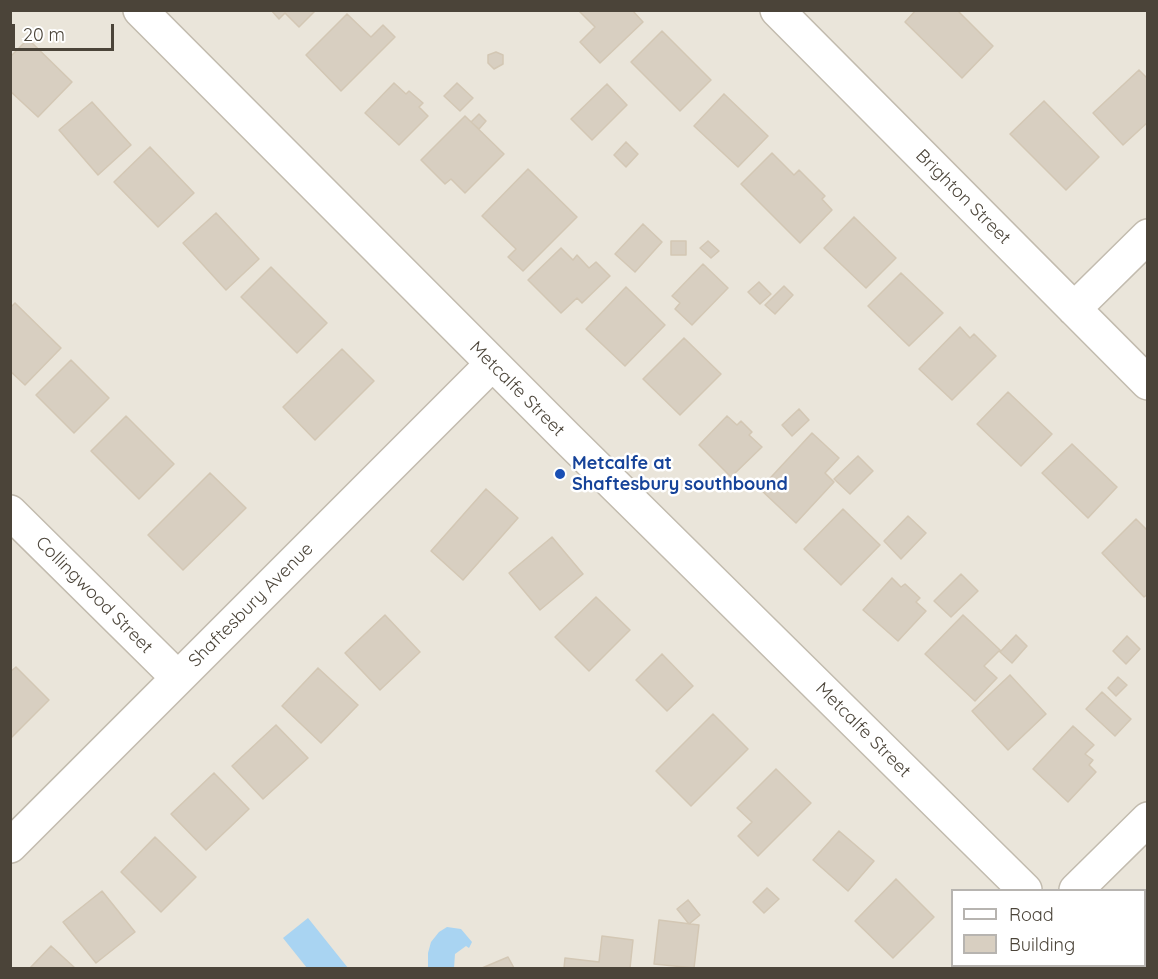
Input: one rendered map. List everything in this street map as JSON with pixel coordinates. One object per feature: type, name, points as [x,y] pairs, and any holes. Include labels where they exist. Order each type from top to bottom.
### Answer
[{"type":"street","name":"Metcalfe Street","points":[[140,10],[492,364],[1023,889]]},
{"type":"street","name":"Brighton Street","points":[[783,12],[1148,383]]},
{"type":"street","points":[[1074,309],[1148,236]]},
{"type":"street","name":"Shaftesbury Avenue","points":[[10,846],[492,364]]},
{"type":"street","name":"Collingwood Street","points":[[10,512],[178,678]]},
{"type":"street","points":[[1078,889],[1148,819]]},
{"type":"shaded area","points":[[10,11],[1147,11],[1147,968],[11,968]]},
{"type":"water","points":[[308,918],[348,968],[307,968],[283,938]]},
{"type":"water","points":[[447,927],[461,929],[472,942],[469,948],[466,946],[455,954],[454,968],[428,968],[431,942],[439,932]]},
{"type":"building","points":[[271,10],[316,10],[299,27],[285,13],[279,19]]},
{"type":"building","points":[[578,10],[632,10],[643,22],[600,63],[580,42],[595,27]]},
{"type":"building","points":[[916,10],[957,10],[993,46],[962,78],[905,22]]},
{"type":"building","points":[[347,14],[371,37],[383,25],[395,37],[341,91],[306,55]]},
{"type":"building","points":[[662,31],[711,80],[680,111],[631,62]]},
{"type":"building","points":[[28,39],[72,82],[38,117],[10,91],[10,57]]},
{"type":"building","points":[[496,52],[503,55],[503,64],[494,69],[488,63],[488,55]]},
{"type":"building","points":[[1139,70],[1148,79],[1148,122],[1123,145],[1093,113]]},
{"type":"building","points":[[394,83],[406,94],[409,91],[423,103],[419,107],[428,116],[399,145],[365,113]]},
{"type":"building","points":[[457,83],[473,98],[460,111],[444,96]]},
{"type":"building","points":[[607,84],[627,105],[592,140],[571,119]]},
{"type":"building","points":[[724,94],[768,136],[738,167],[694,126]]},
{"type":"building","points":[[1044,101],[1099,157],[1066,190],[1010,134]]},
{"type":"building","points":[[92,102],[131,145],[98,175],[59,130]]},
{"type":"building","points":[[479,114],[486,121],[479,129],[471,122]]},
{"type":"building","points":[[465,116],[504,154],[465,193],[451,179],[445,184],[421,160]]},
{"type":"building","points":[[626,142],[638,154],[626,167],[614,155]]},
{"type":"building","points":[[150,147],[194,193],[158,227],[114,182]]},
{"type":"building","points":[[772,153],[794,175],[799,170],[825,196],[822,199],[832,210],[800,243],[741,184]]},
{"type":"building","points":[[528,169],[577,217],[523,271],[508,257],[516,249],[482,216]]},
{"type":"building","points":[[216,213],[259,259],[226,290],[183,243]]},
{"type":"building","points":[[854,217],[896,258],[866,288],[824,248]]},
{"type":"building","points":[[643,224],[662,242],[635,272],[615,254]]},
{"type":"building","points":[[671,241],[686,241],[686,255],[671,255]]},
{"type":"building","points":[[708,241],[719,251],[711,258],[700,248]]},
{"type":"building","points":[[561,248],[573,260],[577,255],[589,268],[596,262],[610,276],[582,303],[577,298],[561,313],[528,280]]},
{"type":"building","points":[[703,264],[728,288],[692,325],[675,309],[680,303],[672,296]]},
{"type":"building","points":[[271,267],[327,323],[297,353],[241,297]]},
{"type":"building","points":[[901,273],[943,313],[909,346],[868,306]]},
{"type":"building","points":[[759,282],[771,294],[760,304],[748,292]]},
{"type":"building","points":[[784,286],[793,295],[775,314],[765,305]]},
{"type":"building","points":[[626,287],[665,325],[625,366],[586,329]]},
{"type":"building","points":[[15,303],[61,348],[25,385],[10,371],[10,308]]},
{"type":"building","points":[[960,327],[970,338],[974,334],[996,356],[952,400],[919,369]]},
{"type":"building","points":[[684,338],[721,374],[680,415],[643,379]]},
{"type":"building","points":[[342,349],[374,381],[315,440],[283,407]]},
{"type":"building","points":[[71,360],[109,398],[74,433],[36,395]]},
{"type":"building","points":[[1008,392],[1052,434],[1021,466],[977,424]]},
{"type":"building","points":[[799,409],[809,420],[792,436],[782,425]]},
{"type":"building","points":[[126,416],[174,464],[139,499],[91,451]]},
{"type":"building","points":[[727,416],[737,425],[741,421],[752,432],[749,435],[762,447],[731,477],[699,445]]},
{"type":"building","points":[[812,433],[839,458],[825,473],[834,482],[796,523],[760,489]]},
{"type":"building","points":[[1072,444],[1117,487],[1088,518],[1042,473]]},
{"type":"building","points":[[858,456],[873,471],[850,494],[834,479]]},
{"type":"building","points":[[210,473],[246,508],[183,570],[148,535]]},
{"type":"building","points":[[486,489],[518,518],[463,580],[431,551]]},
{"type":"building","points":[[843,509],[880,545],[841,585],[804,549]]},
{"type":"building","points":[[908,516],[926,533],[901,559],[884,541]]},
{"type":"building","points":[[1136,519],[1148,531],[1148,594],[1144,597],[1102,553]]},
{"type":"building","points":[[552,537],[583,574],[540,610],[509,573]]},
{"type":"building","points":[[961,574],[978,591],[951,617],[934,601]]},
{"type":"building","points":[[892,578],[901,587],[905,584],[920,598],[916,602],[926,611],[898,641],[863,610]]},
{"type":"building","points":[[596,597],[630,630],[589,671],[555,637]]},
{"type":"building","points":[[385,615],[420,652],[380,690],[345,653]]},
{"type":"building","points":[[963,615],[1000,650],[984,666],[997,678],[975,701],[925,654]]},
{"type":"building","points":[[1016,635],[1027,646],[1012,663],[1000,652]]},
{"type":"building","points":[[1127,636],[1140,649],[1126,664],[1113,651]]},
{"type":"building","points":[[662,654],[693,686],[667,711],[636,680]]},
{"type":"building","points":[[16,667],[49,700],[10,739],[10,672]]},
{"type":"building","points":[[318,668],[358,705],[321,743],[282,706]]},
{"type":"building","points":[[1010,675],[1046,714],[1008,750],[972,711]]},
{"type":"building","points":[[1118,677],[1127,685],[1116,696],[1108,688]]},
{"type":"building","points":[[1102,692],[1131,719],[1115,736],[1086,709]]},
{"type":"building","points":[[713,714],[748,749],[691,806],[656,771]]},
{"type":"building","points":[[276,725],[308,758],[263,799],[232,766]]},
{"type":"building","points":[[1073,726],[1094,745],[1085,754],[1093,760],[1089,765],[1096,772],[1068,802],[1033,769]]},
{"type":"building","points":[[776,769],[811,803],[758,856],[738,836],[752,822],[737,808]]},
{"type":"building","points":[[214,773],[249,809],[206,850],[171,814]]},
{"type":"building","points":[[839,831],[874,861],[848,891],[813,860]]},
{"type":"building","points":[[155,837],[196,877],[161,912],[121,872]]},
{"type":"building","points":[[896,879],[934,917],[893,958],[855,921]]},
{"type":"building","points":[[767,888],[779,899],[764,913],[753,902]]},
{"type":"building","points":[[102,891],[135,932],[96,963],[63,922]]},
{"type":"building","points":[[688,900],[700,915],[689,924],[677,909]]},
{"type":"building","points":[[659,920],[699,925],[694,968],[654,964]]},
{"type":"building","points":[[602,936],[633,940],[630,968],[564,968],[565,958],[599,962]]},
{"type":"building","points":[[51,946],[75,968],[30,968]]},
{"type":"building","points":[[508,957],[514,968],[482,968]]},
{"type":"place","name":"Metcalfe at Shaftesbury southbound","points":[[560,474]]}]
